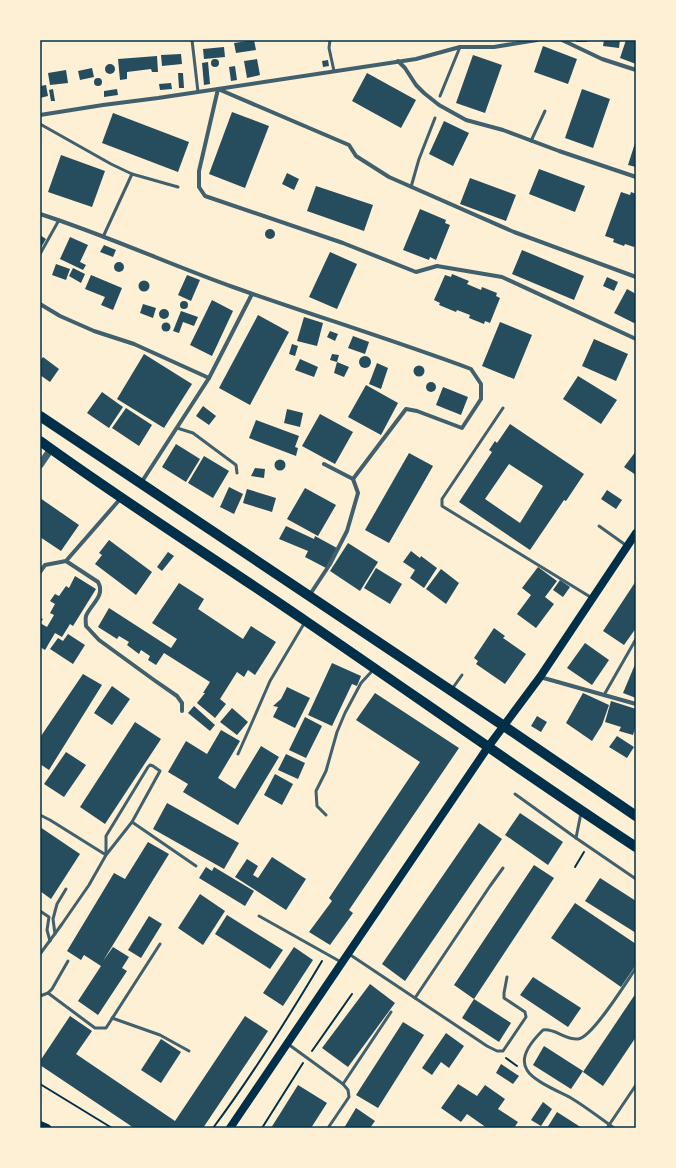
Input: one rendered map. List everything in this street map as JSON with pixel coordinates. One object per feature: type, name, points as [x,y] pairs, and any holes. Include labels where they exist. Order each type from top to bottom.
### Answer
[{"type":"main road","points":[[40,416],[451,690],[636,816]]},
{"type":"main road","points":[[40,441],[375,668],[581,811],[636,847]]},
{"type":"main road","points":[[230,1128],[488,746],[540,677],[636,533]]},
{"type":"main road","points":[[40,1125],[48,1128]]},
{"type":"street","points":[[40,115],[416,59],[460,47],[494,47],[537,40]]},
{"type":"street","points":[[562,40],[602,59],[636,70]]},
{"type":"street","points":[[398,61],[416,84],[439,106],[466,120],[503,130],[636,177]]},
{"type":"street","points":[[218,89],[349,145],[356,156],[389,177],[411,187],[514,232],[636,277]]},
{"type":"street","points":[[218,89],[199,171],[199,187],[205,196],[343,243],[416,272],[437,266],[502,277],[636,339]]},
{"type":"street","points":[[40,214],[60,220],[252,294],[471,369],[481,384],[481,399],[462,428],[417,411],[406,409],[353,478]]},
{"type":"street","points":[[140,483],[209,378],[252,294]]},
{"type":"street","points":[[40,304],[60,316],[94,331],[134,344],[209,378]]},
{"type":"street","points":[[40,466],[51,449]]},
{"type":"street","points":[[309,596],[330,564],[347,531],[358,493],[353,478],[324,464]]},
{"type":"street","points":[[40,572],[45,565],[66,561],[122,498]]},
{"type":"street","points":[[66,561],[98,582],[100,586],[97,600],[86,616],[86,626],[99,640],[177,696],[182,703],[182,711]]},
{"type":"street","points":[[540,677],[636,704]]},
{"type":"lane","points":[[192,40],[198,92]]},
{"type":"lane","points":[[330,40],[329,48],[334,71]]},
{"type":"lane","points":[[440,96],[460,47]]},
{"type":"lane","points":[[531,141],[545,111]]},
{"type":"lane","points":[[411,187],[419,159],[435,118]]},
{"type":"lane","points":[[40,124],[132,174],[178,187]]},
{"type":"lane","points":[[103,237],[132,174]]},
{"type":"lane","points":[[40,254],[60,220]]},
{"type":"lane","points":[[503,408],[442,499],[442,506],[592,598]]},
{"type":"lane","points":[[177,428],[193,433],[236,465],[237,473]]},
{"type":"lane","points":[[598,526],[627,546]]},
{"type":"lane","points":[[238,754],[270,681],[306,621]]},
{"type":"lane","points":[[604,695],[636,639]]},
{"type":"lane","points":[[326,816],[316,806],[316,791],[326,771],[337,732],[345,713],[361,683],[375,668]]},
{"type":"lane","points":[[451,690],[462,676]]},
{"type":"lane","points":[[40,954],[89,885],[106,855],[132,822],[160,771],[153,766],[150,765],[148,767],[106,836],[106,855]]},
{"type":"lane","points":[[515,794],[576,838],[636,878]]},
{"type":"lane","points":[[576,838],[581,811]]},
{"type":"lane","points":[[40,815],[106,855]]},
{"type":"lane","points":[[132,822],[196,866]]},
{"type":"lane","points":[[415,998],[503,868]]},
{"type":"lane","points":[[55,934],[53,919],[57,904],[66,889]]},
{"type":"lane","points":[[40,911],[49,917],[48,930],[50,941]]},
{"type":"lane","points":[[259,916],[342,962]]},
{"type":"lane","points":[[48,993],[95,1028],[106,1028],[160,944]]},
{"type":"lane","points":[[348,953],[487,1046],[497,1051],[503,1051],[526,1017],[524,1012],[504,998],[507,977]]},
{"type":"lane","points":[[40,996],[48,993],[52,989],[68,961]]},
{"type":"lane","points":[[614,1128],[608,1126],[571,1099],[535,1078],[526,1070],[524,1060],[526,1052],[543,1030],[549,1029],[564,1037],[572,1039],[583,1038],[594,1029],[636,968]]},
{"type":"lane","points":[[343,1084],[391,1012]]},
{"type":"lane","points":[[112,1018],[160,1035],[189,1051]]},
{"type":"lane","points":[[286,1043],[343,1084],[348,1090],[349,1097],[328,1128]]},
{"type":"lane","points":[[608,1126],[636,1085]]},
{"type":"path","points":[[575,867],[588,846]]},
{"type":"path","points":[[213,1128],[236,1098],[284,1026],[325,956]]},
{"type":"path","points":[[497,1051],[518,1066]]},
{"type":"path","points":[[40,1084],[112,1128]]},
{"type":"building","points":[[254,40],[256,50],[236,53],[234,43]]},
{"type":"building","points":[[576,40],[587,40],[587,42],[576,42]]},
{"type":"building","points":[[604,40],[620,40],[619,48],[603,46]]},
{"type":"building","points":[[626,40],[636,40],[636,64],[620,58]]},
{"type":"building","points":[[543,46],[577,59],[568,84],[534,72]]},
{"type":"building","points":[[224,47],[225,57],[204,59],[203,49]]},
{"type":"building","points":[[181,54],[182,64],[162,66],[161,55]]},
{"type":"building","points":[[473,55],[502,65],[485,113],[456,103]]},
{"type":"building","points":[[157,56],[158,72],[152,72],[151,69],[127,72],[127,79],[120,80],[118,59]]},
{"type":"building","points":[[213,59],[217,59],[219,63],[217,67],[213,67],[211,65],[211,61]]},
{"type":"building","points":[[257,59],[260,75],[247,78],[244,61]]},
{"type":"building","points":[[328,60],[329,66],[323,67],[322,61]]},
{"type":"building","points":[[208,62],[210,84],[204,85],[202,63]]},
{"type":"building","points":[[108,64],[112,64],[114,65],[114,73],[108,74],[105,71],[105,67]]},
{"type":"building","points":[[235,66],[237,80],[231,81],[229,67]]},
{"type":"building","points":[[92,68],[94,77],[80,80],[78,71]]},
{"type":"building","points":[[66,70],[68,83],[50,85],[48,73]]},
{"type":"building","points":[[178,73],[183,73],[184,88],[179,88]]},
{"type":"building","points":[[367,73],[416,100],[401,128],[352,101]]},
{"type":"building","points":[[96,78],[100,78],[102,82],[100,86],[96,86],[94,84],[94,80]]},
{"type":"building","points":[[171,83],[172,89],[160,90],[159,84]]},
{"type":"building","points":[[46,85],[48,96],[40,98],[40,86]]},
{"type":"building","points":[[53,89],[55,101],[51,101],[49,90]]},
{"type":"building","points":[[117,89],[118,95],[104,97],[104,91]]},
{"type":"building","points":[[582,89],[610,99],[593,148],[565,138]]},
{"type":"building","points":[[232,112],[269,126],[245,188],[209,174]]},
{"type":"building","points":[[113,113],[189,142],[178,172],[102,143]]},
{"type":"building","points":[[444,121],[469,133],[453,166],[429,154]]},
{"type":"building","points":[[636,140],[636,167],[628,165]]},
{"type":"building","points":[[61,155],[105,171],[92,207],[48,192]]},
{"type":"building","points":[[539,169],[585,186],[575,212],[529,194]]},
{"type":"building","points":[[287,173],[299,179],[294,190],[282,184]]},
{"type":"building","points":[[470,178],[516,195],[506,221],[460,204]]},
{"type":"building","points":[[316,186],[373,205],[364,231],[307,211]]},
{"type":"building","points":[[621,192],[630,195],[631,192],[636,194],[636,243],[634,247],[625,244],[624,246],[613,242],[614,239],[605,236]]},
{"type":"building","points":[[420,209],[446,220],[445,223],[450,225],[436,260],[430,257],[429,260],[403,250]]},
{"type":"building","points":[[268,229],[272,229],[275,234],[272,239],[268,239],[265,236],[265,232]]},
{"type":"building","points":[[40,235],[46,239],[40,249]]},
{"type":"building","points":[[70,237],[88,245],[80,262],[86,265],[83,270],[60,259]]},
{"type":"building","points":[[104,245],[116,250],[113,257],[100,252]]},
{"type":"building","points":[[522,250],[584,276],[574,300],[512,274]]},
{"type":"building","points":[[330,252],[357,264],[337,309],[309,297]]},
{"type":"building","points":[[119,262],[124,267],[119,272],[114,267]]},
{"type":"building","points":[[56,264],[70,269],[66,280],[52,275]]},
{"type":"building","points":[[73,268],[85,274],[81,283],[69,276]]},
{"type":"building","points":[[452,274],[469,281],[467,284],[481,290],[482,287],[497,293],[496,296],[500,298],[490,323],[485,321],[484,324],[469,318],[470,315],[457,310],[456,312],[439,305],[440,303],[434,300],[445,275],[451,277]]},
{"type":"building","points":[[91,275],[122,288],[113,310],[101,305],[105,297],[85,289]]},
{"type":"building","points":[[187,275],[200,280],[191,301],[178,295]]},
{"type":"building","points":[[607,277],[618,282],[614,291],[603,286]]},
{"type":"building","points":[[142,281],[146,281],[148,282],[148,290],[142,291],[139,288],[139,284]]},
{"type":"building","points":[[627,289],[636,294],[636,324],[614,313]]},
{"type":"building","points":[[212,300],[233,311],[212,356],[190,345]]},
{"type":"building","points":[[184,301],[187,302],[187,308],[184,309],[181,308],[180,305],[181,302]]},
{"type":"building","points":[[143,304],[156,308],[153,318],[140,313]]},
{"type":"building","points":[[164,309],[169,314],[164,319],[159,314]]},
{"type":"building","points":[[181,311],[198,317],[194,326],[183,322],[179,333],[173,331]]},
{"type":"building","points":[[258,315],[289,332],[250,405],[219,388]]},
{"type":"building","points":[[304,317],[323,323],[317,346],[297,341]]},
{"type":"building","points":[[500,322],[532,335],[514,379],[482,366]]},
{"type":"building","points":[[164,323],[168,323],[170,327],[168,331],[164,331],[162,329],[162,325]]},
{"type":"building","points":[[330,331],[338,334],[335,341],[327,337]]},
{"type":"building","points":[[353,336],[369,342],[365,354],[348,348]]},
{"type":"building","points":[[594,339],[628,354],[616,381],[582,366]]},
{"type":"building","points":[[292,344],[298,346],[295,356],[289,354]]},
{"type":"building","points":[[144,354],[192,384],[164,428],[117,399]]},
{"type":"building","points":[[332,354],[339,355],[337,362],[330,360]]},
{"type":"building","points":[[363,356],[367,356],[371,362],[367,368],[363,368],[359,364],[359,360]]},
{"type":"building","points":[[43,357],[59,369],[50,382],[40,375],[40,361]]},
{"type":"building","points":[[300,359],[318,367],[314,377],[295,370]]},
{"type":"building","points":[[337,362],[349,367],[344,377],[334,373]]},
{"type":"building","points":[[377,363],[388,368],[381,389],[369,384]]},
{"type":"building","points":[[417,366],[421,366],[423,367],[423,375],[417,376],[414,373],[414,369]]},
{"type":"building","points":[[578,376],[617,400],[601,424],[563,399]]},
{"type":"building","points":[[431,382],[436,387],[431,392],[426,387]]},
{"type":"building","points":[[366,385],[398,403],[381,435],[348,417]]},
{"type":"building","points":[[443,387],[468,397],[461,415],[436,405]]},
{"type":"building","points":[[102,392],[123,407],[109,428],[87,413]]},
{"type":"building","points":[[203,406],[216,416],[209,425],[196,416]]},
{"type":"building","points":[[126,408],[152,425],[139,446],[112,428]]},
{"type":"building","points":[[287,409],[303,413],[300,427],[284,423]]},
{"type":"building","points":[[320,414],[353,432],[335,464],[302,446]]},
{"type":"building","points":[[256,420],[299,436],[295,447],[298,448],[296,456],[249,438]]},
{"type":"building","points":[[510,424],[584,474],[566,501],[564,500],[530,550],[459,502],[492,452],[489,450],[495,441],[497,443]],"holes":[[[509,464],[543,486],[520,523],[485,499]]]},
{"type":"building","points":[[176,444],[200,459],[186,482],[162,467]]},
{"type":"building","points":[[636,451],[636,475],[624,467]]},
{"type":"building","points":[[409,453],[433,466],[389,543],[365,530]]},
{"type":"building","points":[[204,456],[229,471],[213,498],[188,483]]},
{"type":"building","points":[[280,459],[284,461],[286,465],[284,469],[280,471],[276,469],[274,465],[276,461]]},
{"type":"building","points":[[255,468],[265,469],[264,478],[251,476]]},
{"type":"building","points":[[229,487],[243,494],[234,514],[220,507]]},
{"type":"building","points":[[305,488],[336,505],[318,536],[287,519]]},
{"type":"building","points":[[247,489],[276,498],[272,512],[243,503]]},
{"type":"building","points":[[607,490],[622,500],[616,509],[601,499]]},
{"type":"building","points":[[40,498],[79,525],[61,551],[40,537]]},
{"type":"building","points":[[286,526],[314,539],[315,536],[337,548],[326,568],[305,557],[308,551],[279,539]]},
{"type":"building","points":[[109,540],[152,572],[136,595],[95,564],[102,555],[99,553]]},
{"type":"building","points":[[348,543],[378,562],[360,591],[330,571]]},
{"type":"building","points":[[411,551],[420,558],[421,556],[437,568],[424,588],[410,578],[415,570],[403,562]]},
{"type":"building","points":[[168,552],[174,556],[162,571],[157,567]]},
{"type":"building","points":[[538,567],[557,581],[545,597],[554,604],[536,628],[517,614],[531,595],[522,588]]},
{"type":"building","points":[[376,568],[402,584],[390,604],[364,588]]},
{"type":"building","points":[[441,569],[459,583],[446,604],[426,589]]},
{"type":"building","points":[[75,576],[96,589],[73,626],[70,624],[62,637],[55,633],[45,650],[40,647],[40,623],[47,627],[54,615],[50,613],[55,604],[50,601],[55,594],[59,596],[66,586],[69,588]]},
{"type":"building","points":[[560,580],[570,587],[563,597],[553,590]]},
{"type":"building","points":[[636,581],[636,628],[624,645],[603,631]]},
{"type":"building","points":[[179,583],[204,599],[198,609],[243,639],[251,626],[276,642],[255,675],[248,670],[244,677],[237,672],[220,699],[226,704],[215,718],[197,703],[205,693],[203,693],[210,682],[164,653],[156,665],[148,660],[150,656],[141,650],[139,654],[127,645],[129,642],[119,636],[117,639],[98,627],[109,608],[171,648],[177,639],[152,623]]},
{"type":"building","points":[[494,628],[505,636],[503,638],[526,654],[505,684],[476,664],[478,661],[474,658]]},
{"type":"building","points":[[68,634],[85,645],[73,664],[50,649],[58,638],[63,641]]},
{"type":"building","points":[[585,643],[609,660],[592,685],[567,668]]},
{"type":"building","points":[[636,662],[636,698],[623,693]]},
{"type":"building","points":[[332,663],[361,676],[357,686],[352,684],[332,726],[308,715]]},
{"type":"building","points":[[83,674],[102,685],[49,770],[40,764],[40,735],[41,736]]},
{"type":"building","points":[[112,686],[130,699],[112,725],[94,713]]},
{"type":"building","points":[[287,687],[310,698],[295,728],[273,717],[278,707],[273,706],[281,699]]},
{"type":"building","points":[[375,693],[459,748],[349,910],[353,913],[330,945],[309,932],[332,901],[329,898],[420,762],[356,720]]},
{"type":"building","points":[[583,693],[609,705],[602,725],[592,741],[566,723]]},
{"type":"building","points":[[611,701],[636,709],[636,725],[633,735],[619,731],[621,727],[605,722]]},
{"type":"building","points":[[194,706],[215,725],[210,731],[188,713]]},
{"type":"building","points":[[232,708],[248,722],[237,735],[220,722]]},
{"type":"building","points":[[537,716],[547,722],[541,732],[531,726]]},
{"type":"building","points":[[305,717],[322,726],[306,758],[289,750]]},
{"type":"building","points":[[135,722],[161,739],[105,824],[80,807]]},
{"type":"building","points":[[221,730],[240,741],[218,778],[235,789],[261,746],[279,757],[238,825],[183,792],[188,784],[168,772],[186,741],[207,754]]},
{"type":"building","points":[[617,736],[634,747],[627,758],[609,747]]},
{"type":"building","points":[[66,752],[86,765],[64,797],[44,784]]},
{"type":"building","points":[[286,754],[305,763],[298,779],[278,770]]},
{"type":"building","points":[[275,774],[293,784],[282,805],[264,795]]},
{"type":"building","points":[[167,803],[239,843],[224,869],[153,829]]},
{"type":"building","points":[[520,813],[563,842],[548,865],[505,835]]},
{"type":"building","points":[[479,823],[502,839],[405,981],[382,964]]},
{"type":"building","points":[[40,827],[80,854],[51,899],[40,891]]},
{"type":"building","points":[[148,842],[169,854],[103,961],[113,947],[129,957],[122,968],[127,971],[98,1015],[78,1001],[101,966],[84,955],[81,960],[67,951],[114,873],[125,879]]},
{"type":"building","points":[[272,857],[306,879],[286,910],[235,877],[247,859],[258,866],[253,875],[258,878]]},
{"type":"building","points":[[534,865],[554,878],[474,999],[454,985]]},
{"type":"building","points":[[206,867],[212,871],[214,867],[254,891],[245,906],[199,878]]},
{"type":"building","points":[[600,878],[636,901],[636,933],[585,901]]},
{"type":"building","points":[[200,894],[225,911],[203,945],[178,928]]},
{"type":"building","points":[[575,903],[636,944],[636,965],[621,987],[551,938]]},
{"type":"building","points":[[227,915],[283,950],[270,969],[215,934]]},
{"type":"building","points":[[149,916],[162,924],[141,958],[128,950]]},
{"type":"building","points":[[294,947],[313,960],[283,1006],[263,993]]},
{"type":"building","points":[[533,977],[581,1008],[568,1027],[520,995]]},
{"type":"building","points":[[370,984],[395,1003],[348,1067],[322,1048]]},
{"type":"building","points":[[636,993],[636,1037],[603,1086],[583,1072]]},
{"type":"building","points":[[474,999],[511,1023],[499,1042],[462,1018]]},
{"type":"building","points":[[70,1016],[92,1031],[76,1054],[175,1121],[245,1016],[268,1031],[203,1128],[134,1128],[40,1065],[40,1061]]},
{"type":"building","points":[[403,1022],[424,1035],[378,1108],[356,1095]]},
{"type":"building","points":[[446,1033],[464,1046],[449,1068],[441,1062],[432,1075],[422,1068]]},
{"type":"building","points":[[161,1039],[181,1052],[161,1083],[141,1070]]},
{"type":"building","points":[[544,1046],[583,1071],[571,1089],[533,1065]]},
{"type":"building","points":[[501,1064],[519,1076],[513,1084],[496,1073]]},
{"type":"building","points":[[458,1084],[477,1096],[485,1085],[505,1099],[498,1109],[518,1122],[514,1128],[487,1128],[467,1114],[461,1122],[441,1108]]},
{"type":"building","points":[[298,1085],[327,1103],[311,1128],[271,1128]]},
{"type":"building","points":[[543,1102],[552,1109],[541,1126],[531,1120]]},
{"type":"building","points":[[356,1108],[375,1121],[370,1128],[344,1128]]},
{"type":"building","points":[[557,1112],[582,1128],[547,1128]]}]
